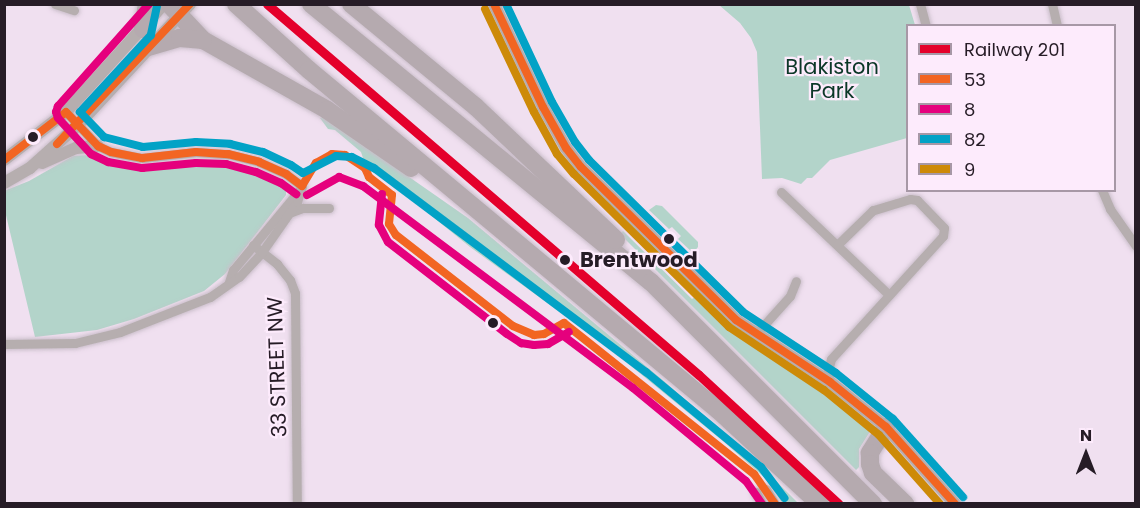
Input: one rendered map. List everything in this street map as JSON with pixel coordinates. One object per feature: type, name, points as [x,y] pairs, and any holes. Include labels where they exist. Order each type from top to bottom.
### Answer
[{"type":"highway","points":[[143,29],[147,4]]},
{"type":"highway","points":[[236,4],[309,70],[710,403],[820,504]]},
{"type":"highway","points":[[311,4],[651,282],[873,504]]},
{"type":"highway","points":[[351,4],[468,100],[511,139],[618,241],[651,282]]},
{"type":"highway","points":[[179,8],[203,40],[327,110],[438,186],[457,192]]},
{"type":"highway","points":[[148,47],[180,38],[203,40]]},
{"type":"highway","points":[[886,427],[870,453],[870,464],[873,473],[905,504]]},
{"type":"street","points":[[55,4],[74,10]]},
{"type":"street","points":[[4,160],[66,112],[164,4]]},
{"type":"street","points":[[494,4],[543,107],[566,148],[581,167],[699,286],[755,335],[830,382],[886,427],[955,504]]},
{"type":"street","points":[[920,4],[925,24]]},
{"type":"street","points":[[1052,4],[1057,24]]},
{"type":"street","points":[[30,168],[78,125],[148,47],[179,8]]},
{"type":"street","points":[[66,112],[98,146]]},
{"type":"street","points":[[4,183],[69,150],[98,146],[142,158],[196,152],[228,153],[259,162],[286,174],[303,186]]},
{"type":"street","points":[[4,344],[75,343],[120,332],[210,297],[239,277],[262,252],[298,200],[303,186]]},
{"type":"street","points":[[229,282],[233,270],[291,196],[303,186]]},
{"type":"street","points":[[781,192],[889,295]]},
{"type":"street","points":[[1103,192],[1110,209],[1136,246]]},
{"type":"street","points":[[830,382],[828,370],[831,359],[943,236],[944,228],[939,220],[916,200],[910,199],[873,210],[838,244]]},
{"type":"street","points":[[289,213],[303,208],[329,208]]},
{"type":"street","name":"33 STREET NW","points":[[254,244],[290,280],[297,306],[297,504]]},
{"type":"street","points":[[755,335],[790,296],[796,281]]},
{"type":"street","points":[[766,489],[775,504]]},
{"type":"street","points":[[756,492],[762,504]]},
{"type":"green space","name":"Blakiston Park","points":[[719,5],[909,5],[915,24],[906,24],[906,138],[830,160],[812,178],[807,178],[801,184],[782,178],[762,179],[757,52],[751,38],[740,23]]},
{"type":"green space","points":[[323,117],[468,218],[664,381],[763,468],[798,503],[782,503],[767,480],[724,442],[604,344],[470,247],[364,161],[361,152],[335,130],[328,129],[320,118]]},
{"type":"green space","points":[[89,155],[142,169],[205,162],[253,169],[275,180],[286,189],[286,195],[225,274],[204,291],[134,319],[97,330],[35,337],[5,211],[4,191],[29,181],[73,156]]},
{"type":"green space","points":[[656,205],[662,206],[698,242],[698,247],[693,253],[678,239],[681,236],[672,227],[669,229],[649,210]]},
{"type":"green space","points":[[623,231],[692,299],[695,297],[722,323],[825,392],[870,427],[871,430],[859,449],[859,467],[856,470],[620,234]]},
{"type":"rail line","name":"201","points":[[267,4],[699,375],[839,504]]},
{"type":"transit line","name":"8","points":[[149,4],[58,106],[56,112],[58,118],[91,154],[108,162],[142,168],[196,163],[226,164],[256,172],[281,183],[296,194]]},
{"type":"transit line","name":"53","points":[[57,144],[190,4]]},
{"type":"transit line","name":"53","points":[[494,4],[543,107],[566,148],[581,167],[736,320],[830,382],[886,427],[955,504]]},
{"type":"transit line","name":"82","points":[[506,4],[552,102],[575,142],[589,160],[743,312],[836,373],[893,419],[963,497]]},
{"type":"transit line","name":"82","points":[[157,6],[151,35],[80,112],[104,137],[143,147],[196,142],[230,144],[263,152],[303,173],[336,156],[352,157],[374,168],[646,372],[761,467],[784,498]]},
{"type":"transit line","name":"9","points":[[485,9],[534,112],[557,154],[574,174],[729,327],[824,390],[879,435],[940,504]]},
{"type":"transit line","name":"53","points":[[4,160],[66,112],[98,146],[111,152],[142,158],[196,152],[228,154],[259,162],[286,174],[302,186],[316,163],[332,154],[345,155],[365,168],[369,177],[392,195]]},
{"type":"transit line","name":"8","points":[[307,195],[339,177],[363,186],[633,388],[746,481],[762,504]]},
{"type":"transit line","name":"8","points":[[382,194],[379,225],[388,242],[507,334],[521,343],[534,345],[548,344],[569,332]]},
{"type":"transit line","name":"53","points":[[392,195],[389,224],[396,235],[513,326],[534,335],[544,334],[564,323]]},
{"type":"transit line","name":"53","points":[[564,323],[754,474],[775,504]]},
{"type":"place","name":"Brentwood","points":[[565,260]]}]
